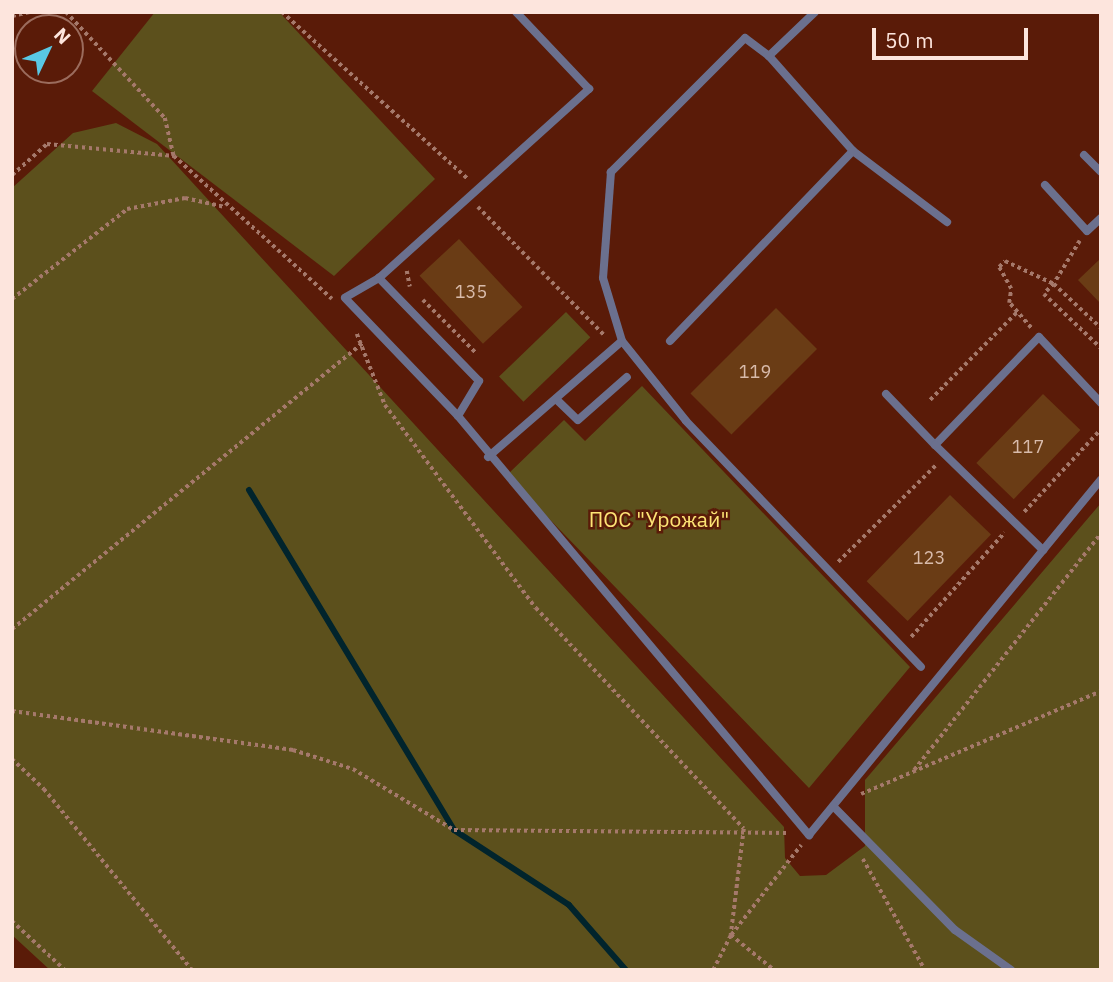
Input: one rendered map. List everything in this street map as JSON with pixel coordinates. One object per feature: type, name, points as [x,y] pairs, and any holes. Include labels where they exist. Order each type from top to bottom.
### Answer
[{"type":"lane","points":[[516,12],[589,89],[475,185],[379,278],[345,298],[458,416],[488,457],[808,835],[1101,479]]},
{"type":"lane","points":[[769,56],[815,12]]},
{"type":"lane","points":[[921,667],[686,421],[619,344],[603,278],[611,172],[745,38],[769,56],[853,151],[947,222]]},
{"type":"lane","points":[[670,341],[853,151]]},
{"type":"lane","points":[[1084,155],[1101,172]]},
{"type":"lane","points":[[1045,185],[1087,231],[1101,218]]},
{"type":"lane","points":[[379,278],[479,381],[458,416]]},
{"type":"lane","points":[[935,445],[1039,337],[1101,403]]},
{"type":"lane","points":[[488,457],[619,344]]},
{"type":"lane","points":[[556,399],[578,420],[627,377]]},
{"type":"lane","points":[[886,394],[1042,550]]},
{"type":"lane","points":[[833,806],[954,930],[1011,970]]},
{"type":"path","points":[[12,16],[30,12]]},
{"type":"path","points":[[66,12],[165,118],[174,156],[339,310]]},
{"type":"path","points":[[282,12],[475,185]]},
{"type":"path","points":[[12,175],[47,144],[174,156]]},
{"type":"path","points":[[12,299],[127,209],[185,198],[228,208]]},
{"type":"path","points":[[464,211],[474,203],[619,344]]},
{"type":"path","points":[[1087,231],[1054,284],[1044,294],[1101,348]]},
{"type":"path","points":[[1039,337],[1017,312],[999,267],[1005,261],[1054,284],[1101,328]]},
{"type":"path","points":[[410,263],[409,286],[476,354]]},
{"type":"path","points":[[930,400],[1017,312]]},
{"type":"path","points":[[355,332],[363,343],[385,405],[536,608],[744,830]]},
{"type":"path","points":[[12,629],[363,343]]},
{"type":"path","points":[[901,648],[1101,429]]},
{"type":"path","points":[[912,772],[1101,533]]},
{"type":"path","points":[[833,806],[1101,691]]},
{"type":"path","points":[[12,711],[293,750],[353,769],[454,830],[744,830],[808,835]]},
{"type":"path","points":[[12,759],[192,970]]},
{"type":"path","points":[[731,935],[744,830]]},
{"type":"path","points":[[713,970],[731,935],[808,835]]},
{"type":"path","points":[[860,853],[925,970]]},
{"type":"path","points":[[12,921],[65,970]]},
{"type":"path","points":[[731,935],[774,970]]},
{"type":"green space","points":[[155,12],[279,12],[435,179],[334,276],[92,91]]},
{"type":"green space","points":[[116,123],[157,144],[784,827],[785,858],[800,876],[826,875],[865,846],[865,780],[1101,503],[1101,970],[50,970],[12,935],[12,188],[73,133]]},
{"type":"green space","points":[[566,312],[590,337],[523,402],[499,377]]},
{"type":"green space","name":"ПОС \"Урожай\"","points":[[642,386],[910,667],[809,788],[507,475],[564,420],[585,441]]},
{"type":"building","points":[[459,239],[522,307],[483,344],[420,276]]},
{"type":"building","points":[[1101,258],[1101,304],[1078,280]]},
{"type":"building","points":[[776,308],[817,349],[731,435],[690,394]]},
{"type":"building","points":[[1043,394],[1080,430],[1014,499],[976,463]]},
{"type":"building","points":[[950,495],[991,535],[908,621],[867,581]]},
{"type":"waterway","points":[[249,490],[454,830],[569,905],[626,970]]}]
